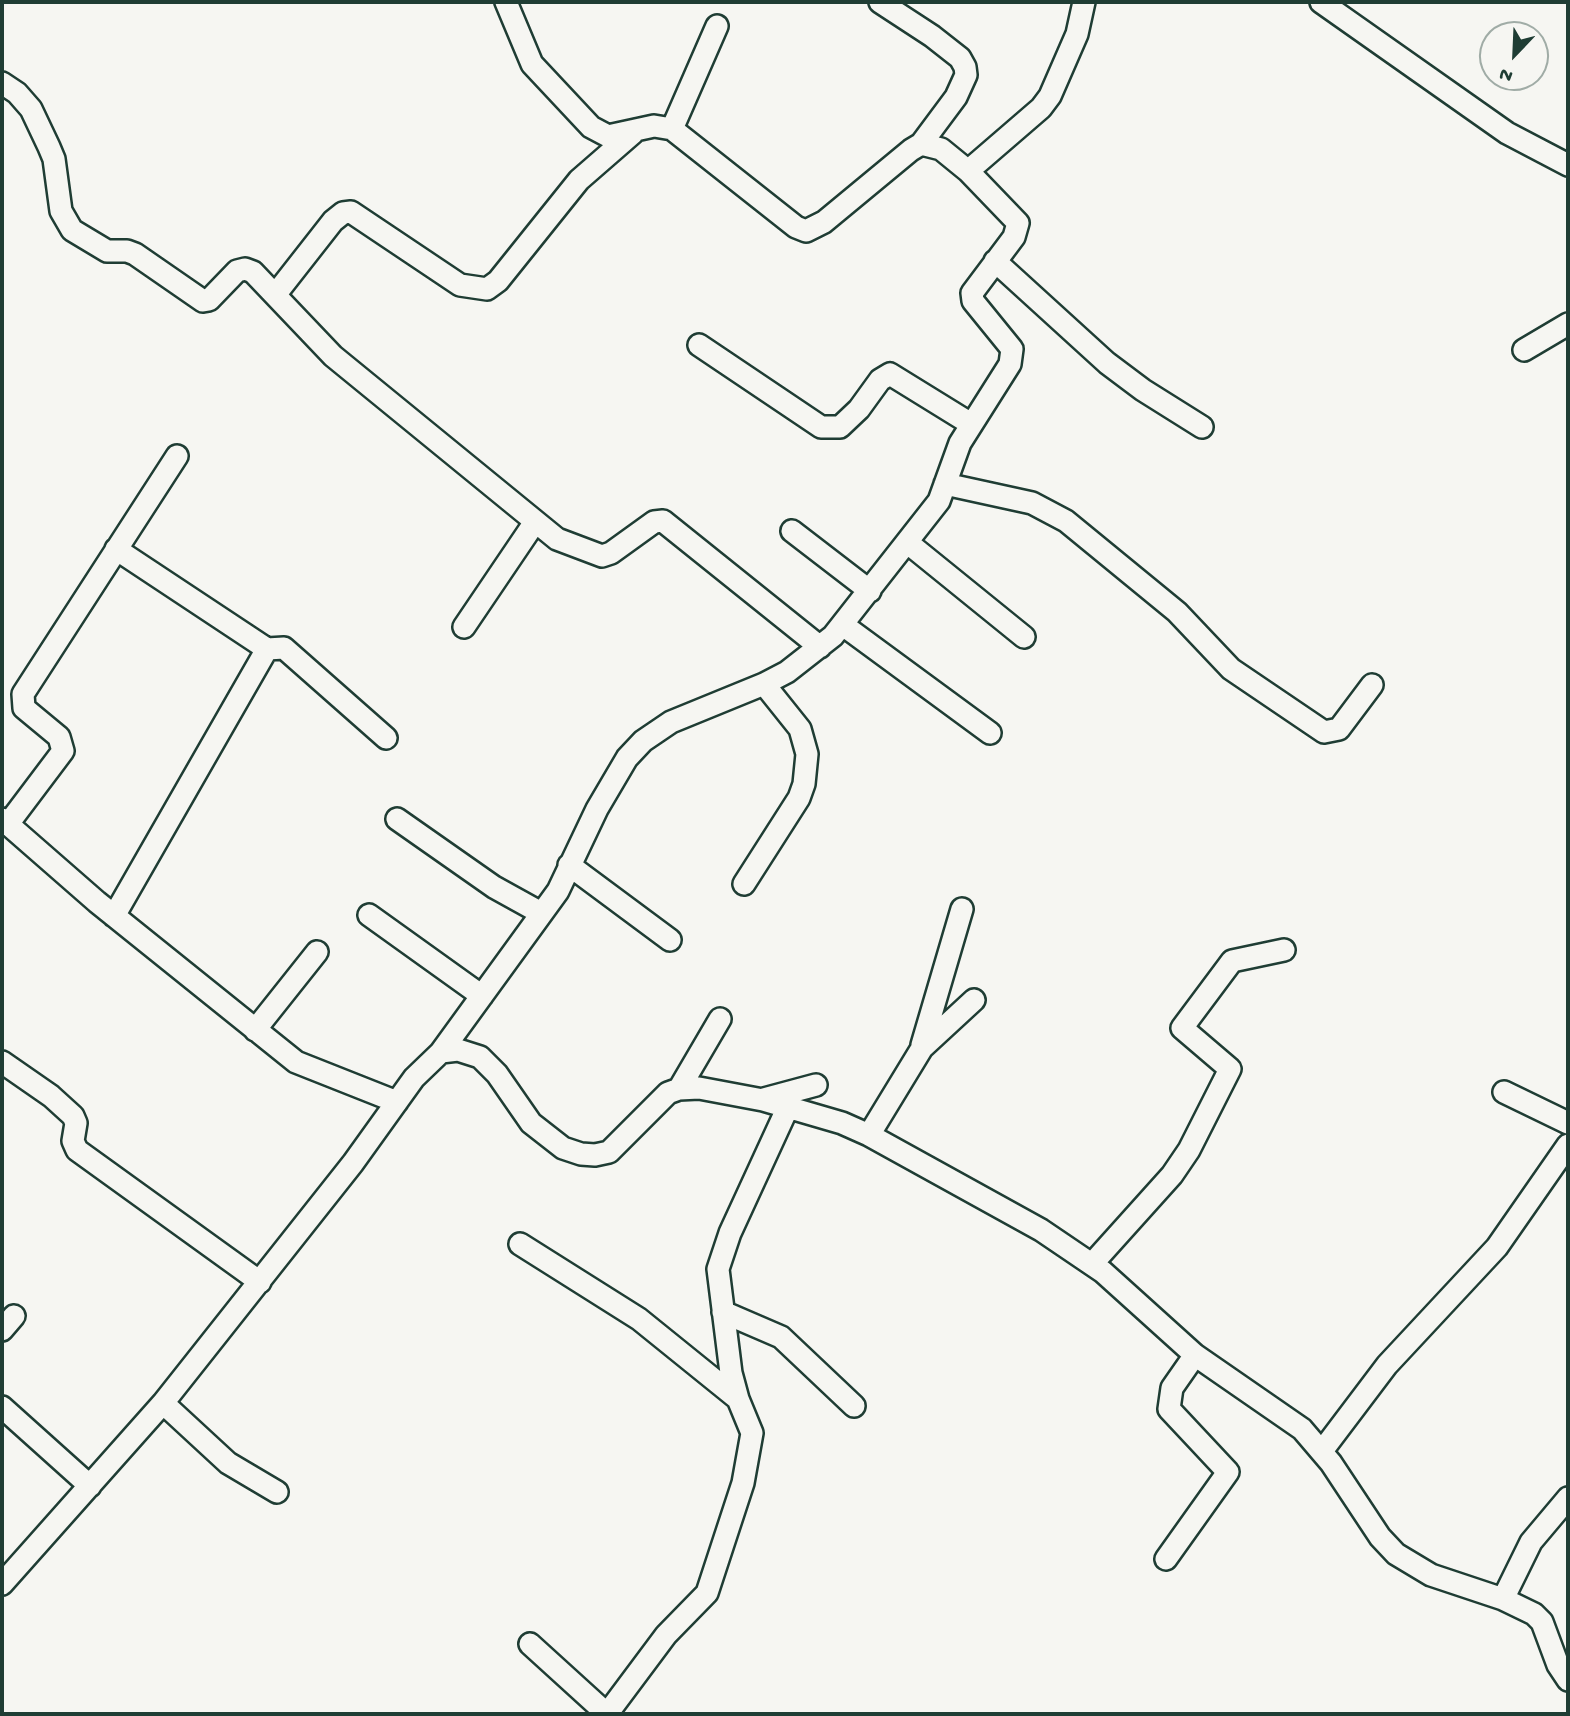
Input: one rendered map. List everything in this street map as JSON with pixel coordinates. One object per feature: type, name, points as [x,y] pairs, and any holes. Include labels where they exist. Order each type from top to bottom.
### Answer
[{"type":"street","points":[[506,2],[531,64],[591,127],[608,136],[654,126],[672,129],[796,227],[806,231],[824,222],[921,144],[956,97],[966,75],[960,58],[880,2]]},
{"type":"street","points":[[968,171],[1041,108],[1050,96],[1077,34],[1084,2]]},
{"type":"street","points":[[1321,2],[1507,133],[1568,165]]},
{"type":"street","points":[[672,129],[717,26]]},
{"type":"street","points":[[2,83],[17,93],[31,109],[54,159],[61,211],[72,230],[107,251],[127,250],[135,254],[203,301],[209,300],[236,271],[245,269],[253,272],[332,356],[557,539],[602,556],[611,553],[654,522],[670,524],[820,647]]},
{"type":"street","points":[[275,295],[333,221],[343,213],[351,212],[460,285],[487,289],[498,281],[579,180],[634,132]]},
{"type":"street","points":[[2,1584],[163,1403],[260,1282],[414,1078],[441,1052],[558,891],[621,768],[643,741],[671,722],[787,672],[820,647],[843,625],[939,501],[953,459],[1013,355],[1008,341],[973,301],[976,284],[1014,237],[1018,223],[968,171],[942,149],[921,144]]},
{"type":"street","points":[[995,261],[1107,363],[1143,390],[1202,427]]},
{"type":"street","points":[[1524,350],[1568,324]]},
{"type":"street","points":[[699,345],[821,427],[840,427],[859,409],[880,380],[890,374],[971,424]]},
{"type":"street","points":[[177,456],[23,694],[24,708],[59,737],[63,751],[5,822],[114,916],[296,1062],[397,1102]]},
{"type":"street","points":[[945,484],[1032,503],[1066,521],[1177,612],[1231,669],[1324,732],[1339,729],[1372,685]]},
{"type":"street","points":[[464,627],[535,522]]},
{"type":"street","points":[[792,531],[870,591]]},
{"type":"street","points":[[908,543],[1024,637]]},
{"type":"street","points":[[116,549],[268,649],[284,648],[386,738]]},
{"type":"street","points":[[843,625],[990,733]]},
{"type":"street","points":[[114,916],[268,649]]},
{"type":"street","points":[[744,884],[799,798],[807,754],[800,729],[764,684]]},
{"type":"street","points":[[397,819],[494,887],[541,914]]},
{"type":"street","points":[[569,865],[670,940]]},
{"type":"street","points":[[869,1135],[922,1048],[961,909]]},
{"type":"street","points":[[369,915],[482,996]]},
{"type":"street","points":[[1092,1264],[1172,1175],[1189,1150],[1230,1069],[1182,1028],[1232,961],[1284,950]]},
{"type":"street","points":[[255,1030],[317,952]]},
{"type":"street","points":[[922,1048],[974,1000]]},
{"type":"street","points":[[679,1088],[720,1019]]},
{"type":"street","points":[[441,1052],[458,1050],[480,1057],[497,1074],[531,1123],[563,1148],[580,1154],[609,1152],[668,1093],[679,1088],[699,1088],[763,1100],[869,1135],[1066,1244],[1195,1355],[1302,1429],[1322,1451],[1380,1537],[1396,1554],[1431,1575],[1524,1608],[1542,1622],[1558,1665],[1568,1680]]},
{"type":"street","points":[[2,1062],[51,1096],[73,1116],[76,1123],[73,1141],[76,1150],[260,1282]]},
{"type":"street","points":[[763,1100],[816,1084]]},
{"type":"street","points":[[1504,1092],[1568,1123]]},
{"type":"street","points":[[530,1644],[607,1714],[659,1644],[707,1593],[743,1483],[752,1440],[737,1399],[723,1312],[719,1258],[788,1107]]},
{"type":"street","points":[[1322,1451],[1387,1365],[1497,1247],[1568,1145]]},
{"type":"street","points":[[520,1244],[639,1319],[737,1399]]},
{"type":"street","points":[[723,1312],[782,1337],[854,1406]]},
{"type":"street","points":[[1166,1559],[1228,1472],[1168,1409],[1172,1388],[1195,1355]]},
{"type":"street","points":[[163,1403],[228,1463],[277,1492]]},
{"type":"street","points":[[2,1407],[90,1486]]},
{"type":"street","points":[[1503,1599],[1531,1542],[1568,1498]]}]
